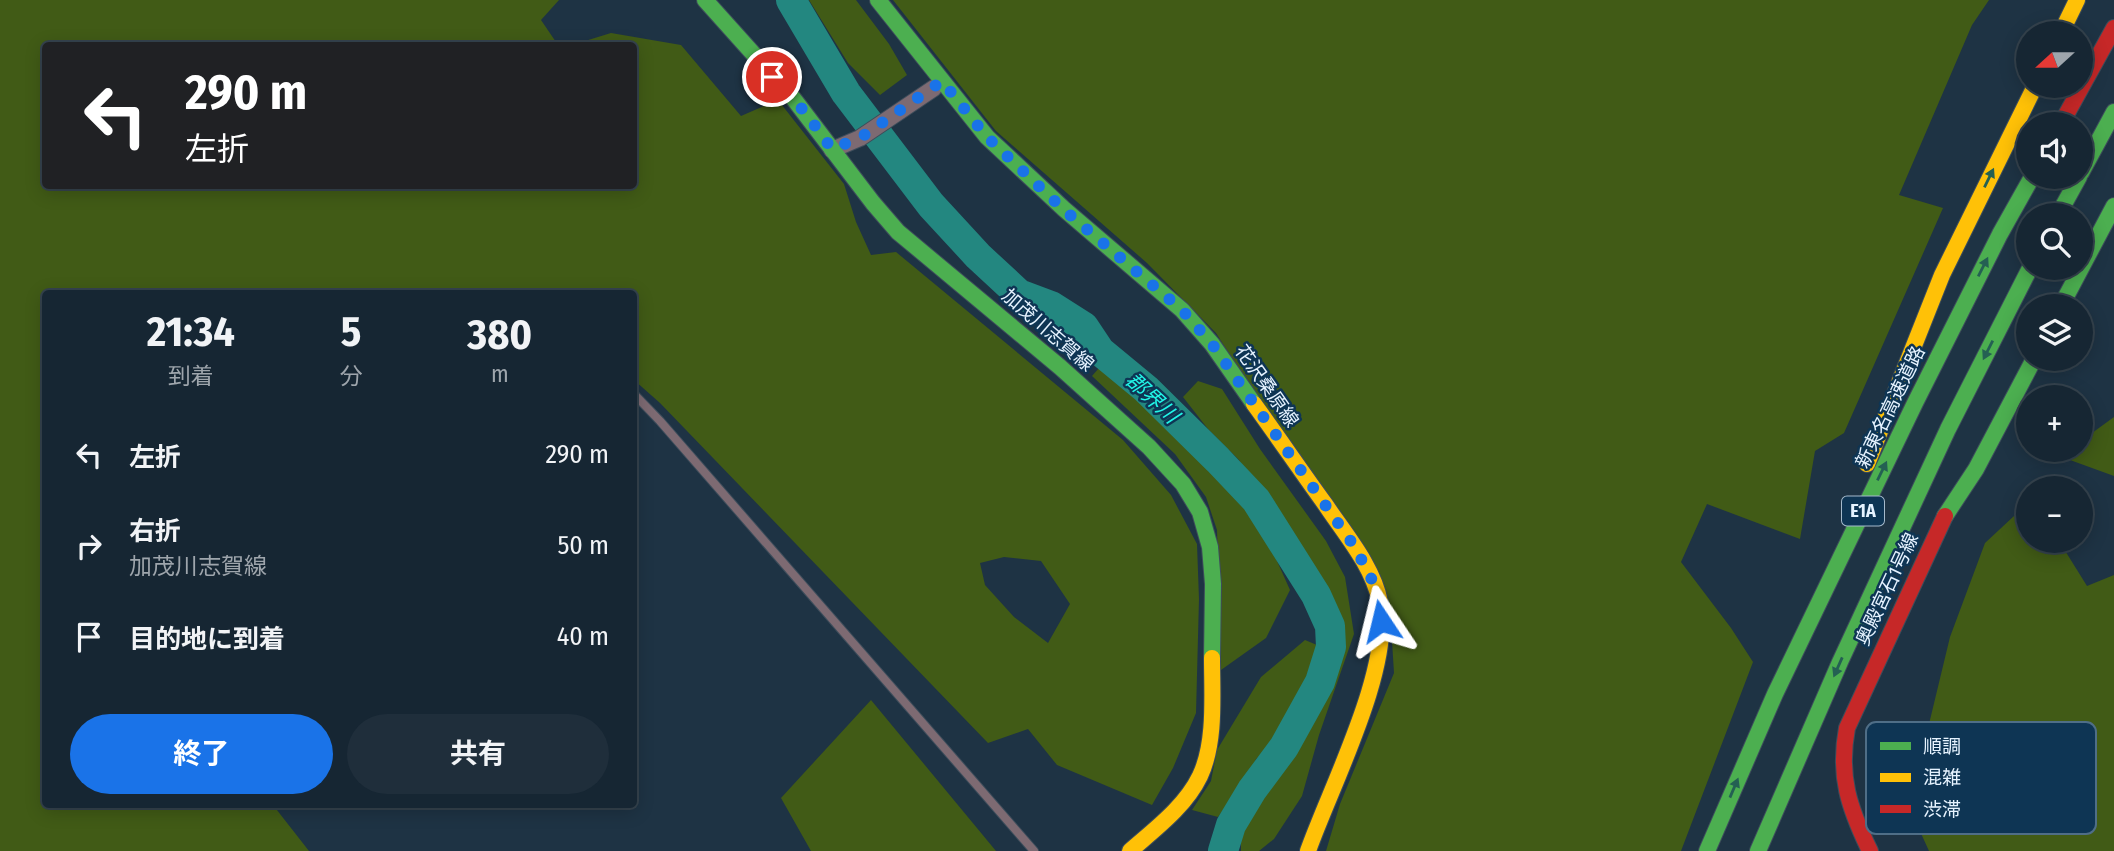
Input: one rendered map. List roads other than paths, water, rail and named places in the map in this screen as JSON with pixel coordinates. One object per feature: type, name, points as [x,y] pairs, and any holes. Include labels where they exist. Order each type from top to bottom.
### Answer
[{"type":"main road","name":"加茂川志賀線","points":[[705,0],[723,24],[804,111],[874,207],[898,232],[1066,372],[1162,459],[1184,485],[1200,512],[1208,536],[1213,568],[1212,666],[1207,751],[1200,778],[1163,821],[1130,851]]},
{"type":"main road","name":"花沢桑原線","points":[[878,0],[938,84],[987,137],[1063,209],[1182,310],[1212,344],[1352,543],[1371,577],[1381,606],[1375,669],[1308,851]]},
{"type":"main road","points":[[2067,21],[2077,0]]},
{"type":"main road","points":[[2068,112],[2114,28]]},
{"type":"main road","points":[[1775,694],[1942,275],[2029,98]]},
{"type":"main road","points":[[2093,151],[2114,112]]},
{"type":"main road","name":"新東名高速道路","points":[[1707,851],[1775,694],[1921,391],[2025,189]]},
{"type":"main road","points":[[2067,294],[2114,206]]},
{"type":"main road","name":"E1A","points":[[1758,851],[1840,662],[1948,429],[2024,280]]},
{"type":"main road","name":"奥殿宮石1号線","points":[[1870,851],[1855,818],[1843,780],[1841,763],[1847,728],[1943,520],[1976,469],[2028,371]]},
{"type":"street","points":[[832,149],[860,138],[938,84]]},
{"type":"lane","points":[[637,397],[1034,851]]},
{"type":"waterway","name":"郡界川","points":[[791,0],[846,93],[931,205],[978,256],[1019,294],[1051,306],[1084,327],[1100,351],[1146,389],[1218,460],[1256,500],[1316,595],[1330,626],[1331,647],[1320,682],[1284,747],[1252,790],[1231,825],[1223,851]]}]
